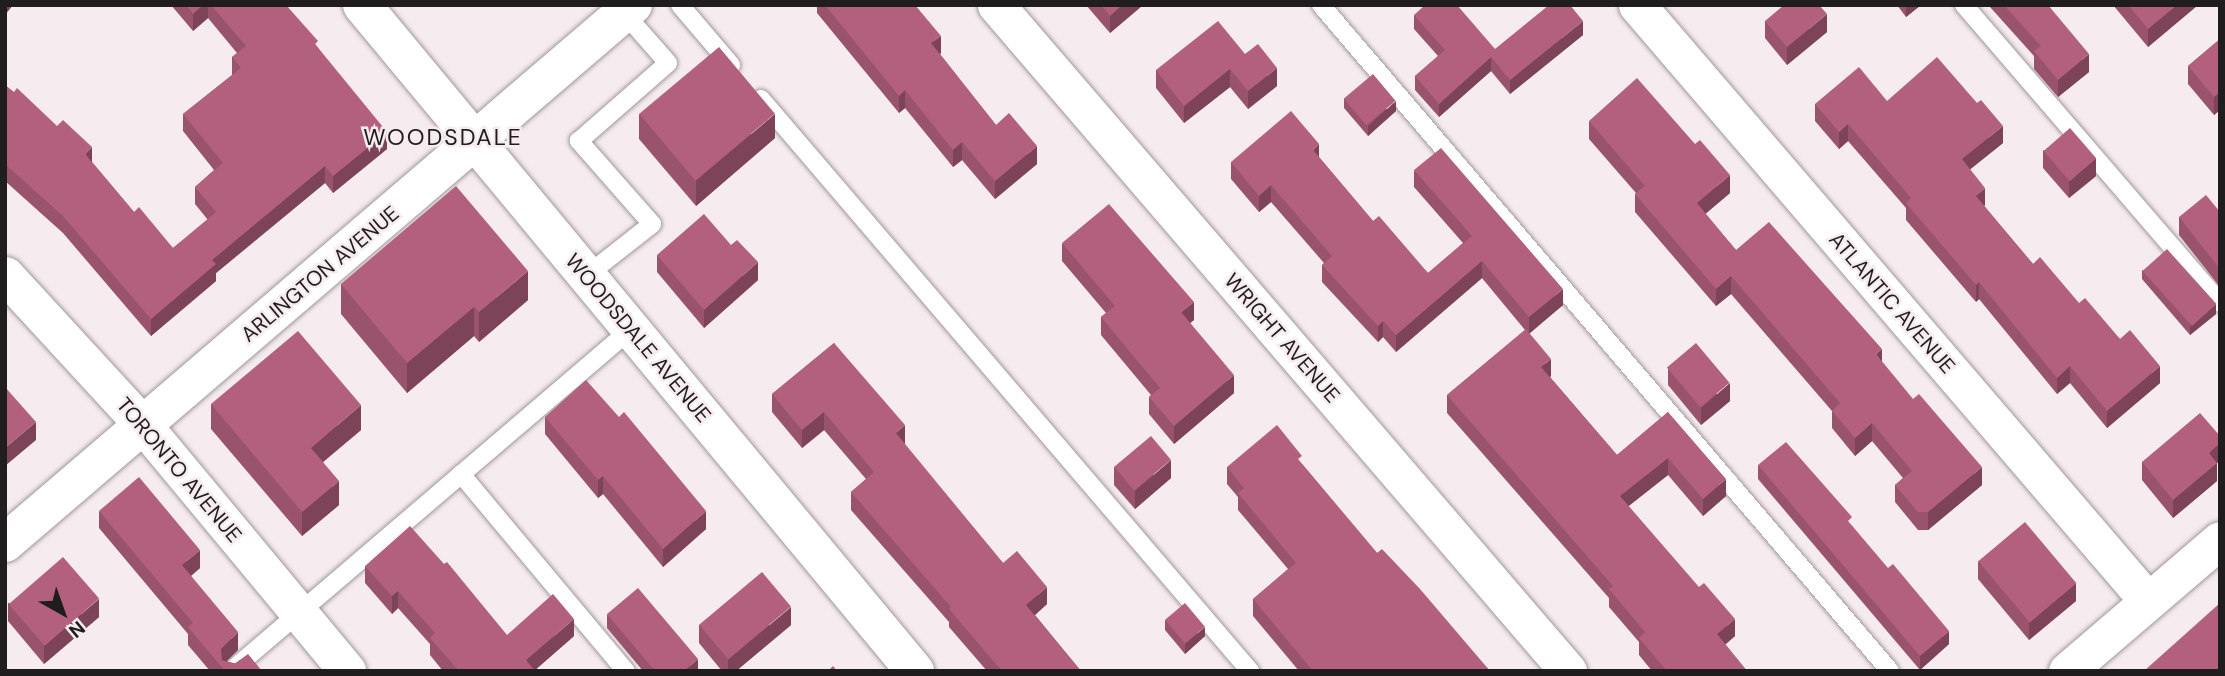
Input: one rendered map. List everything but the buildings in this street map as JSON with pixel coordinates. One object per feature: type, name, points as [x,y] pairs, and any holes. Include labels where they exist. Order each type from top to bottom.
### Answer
[{"type":"street","name":"WOODSDALE AVENUE","points":[[362,5],[915,671]]},
{"type":"street","name":"WRIGHT AVENUE","points":[[996,5],[1569,671]]},
{"type":"street","name":"ATLANTIC AVENUE","points":[[1637,5],[2148,601]]},
{"type":"street","name":"ARLINGTON AVENUE","points":[[5,543],[629,9]]},
{"type":"street","name":"TORONTO AVENUE","points":[[5,275],[143,425],[347,671]]},
{"type":"street","points":[[2067,671],[2220,540]]},
{"type":"lane","points":[[680,5],[1250,671]]},
{"type":"lane","points":[[1321,5],[1890,671]]},
{"type":"lane","points":[[1964,5],[2220,303]]},
{"type":"lane","points":[[586,276],[652,224],[579,141],[668,63],[629,9]]},
{"type":"lane","points":[[231,671],[630,330]]},
{"type":"lane","points":[[461,474],[626,671]]},
{"type":"district","name":"WOODSDALE","points":[[443,137]]}]
